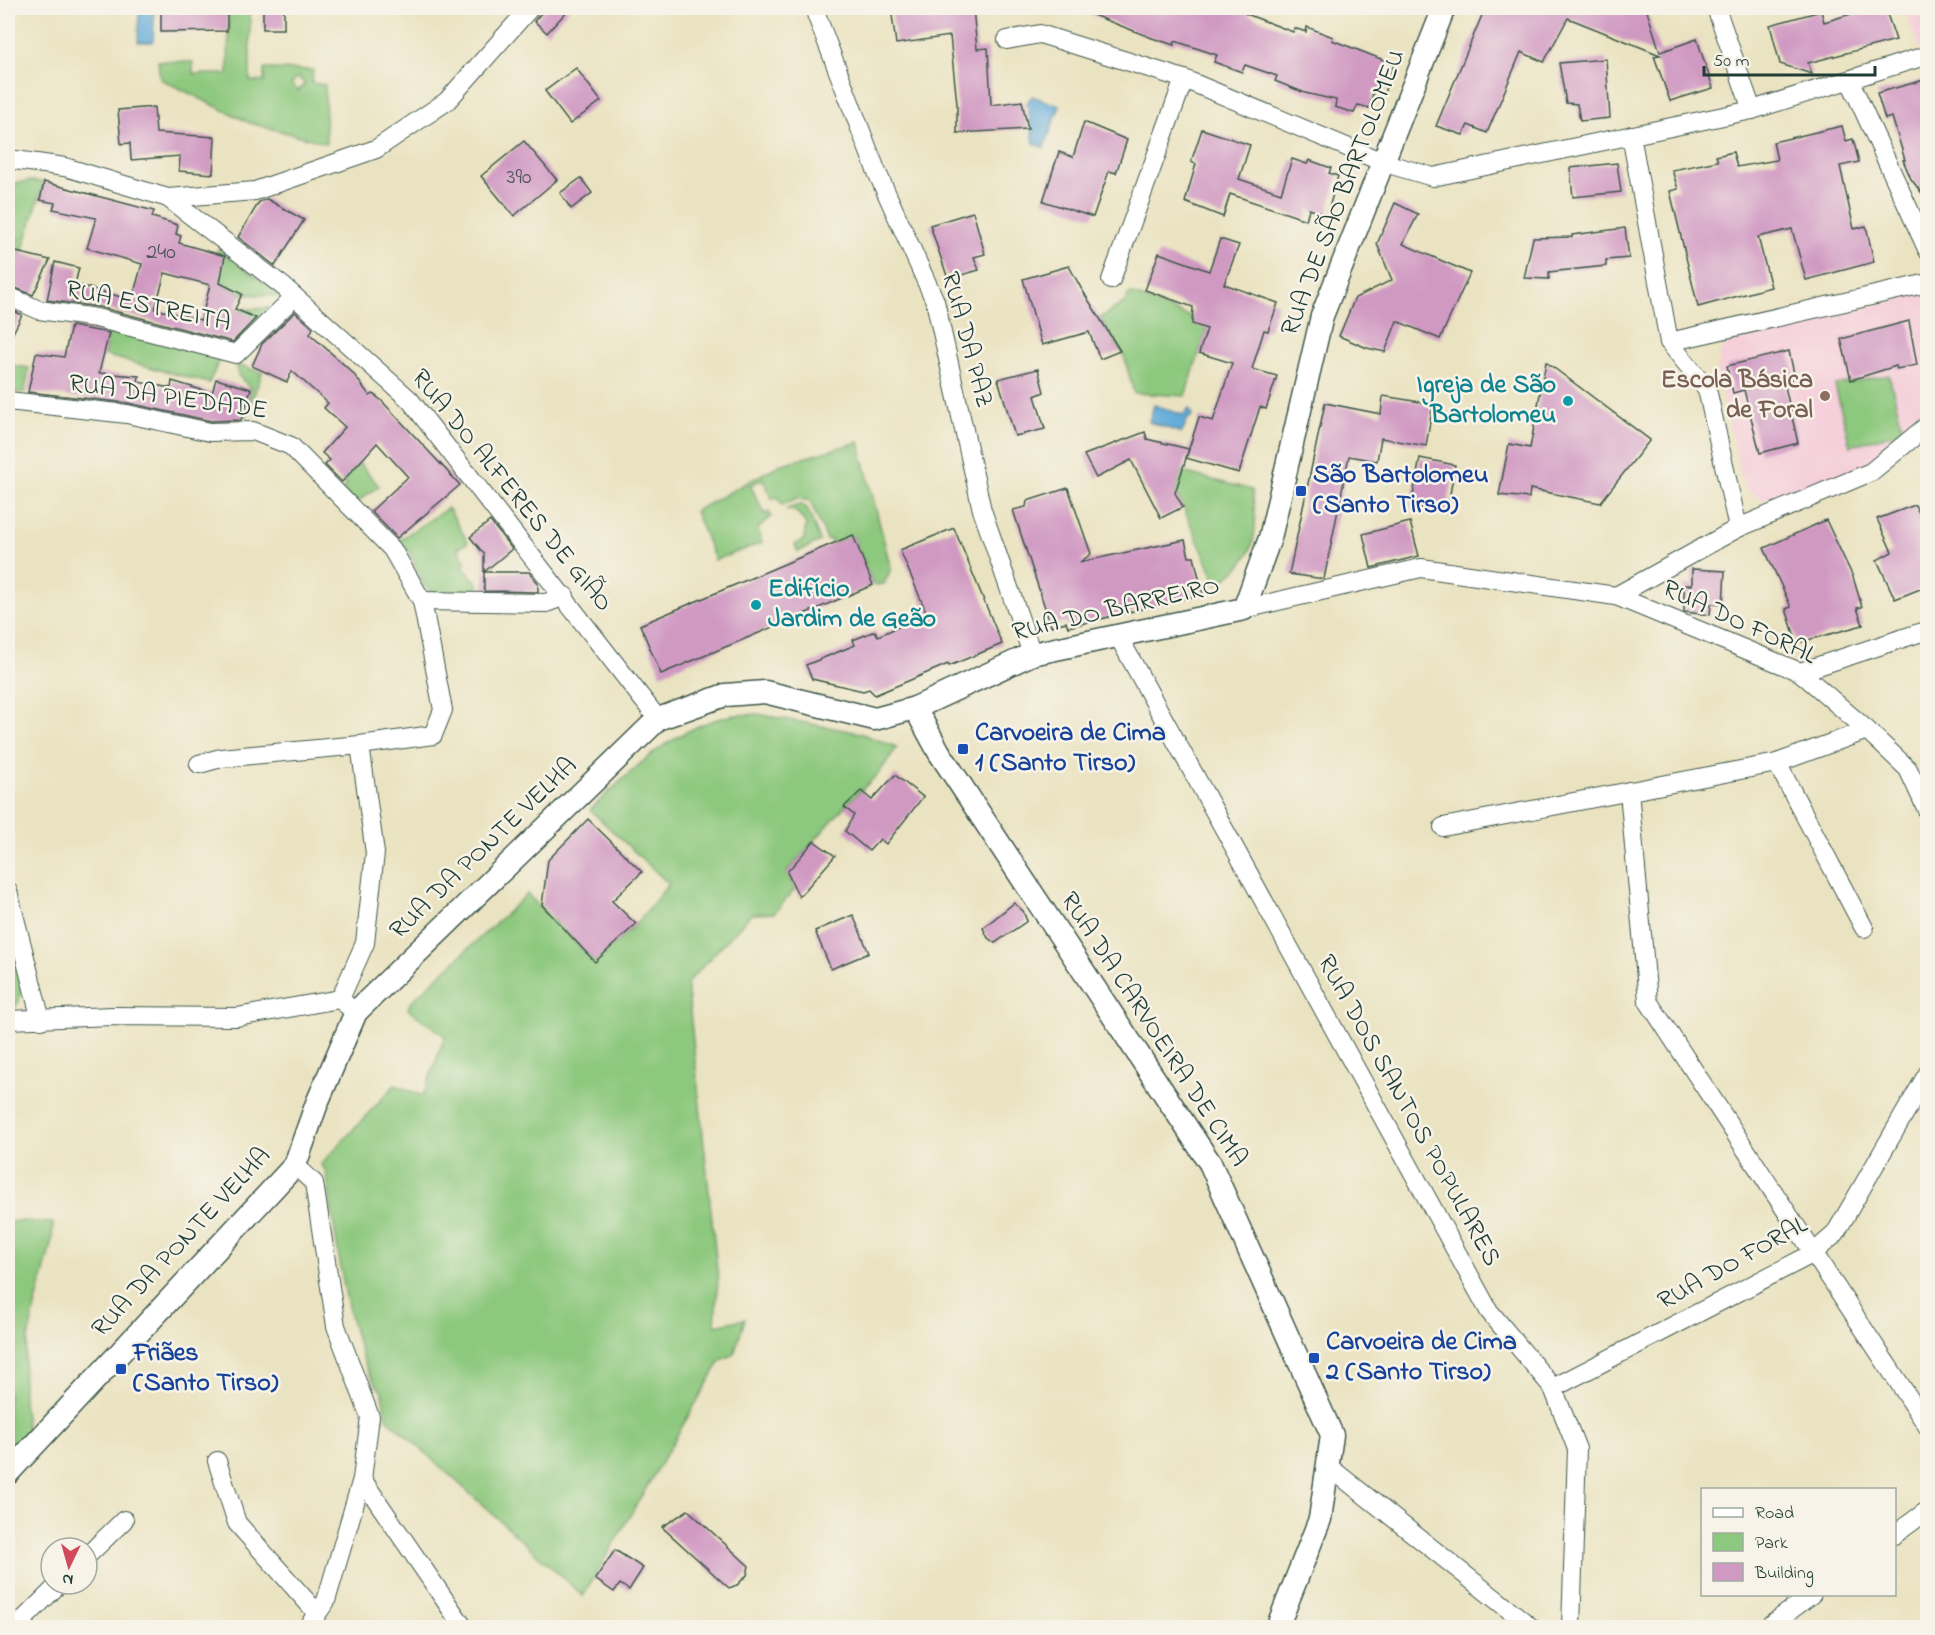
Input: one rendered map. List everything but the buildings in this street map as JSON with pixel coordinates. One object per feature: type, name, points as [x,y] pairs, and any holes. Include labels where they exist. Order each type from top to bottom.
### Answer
[{"type":"street","points":[[8,159],[65,167],[168,198],[255,191],[376,149],[447,101],[530,8]]},
{"type":"street","name":"RUA DE SÃO BARTOLOMEU","points":[[1244,609],[1270,538],[1322,316],[1385,163],[1444,8]]},
{"type":"street","points":[[1716,8],[1752,110]]},
{"type":"street","name":"RUA DA PAZ","points":[[816,14],[876,170],[935,301],[982,510],[1032,654]]},
{"type":"street","points":[[1007,40],[1040,34],[1184,79],[1385,163],[1433,177],[1752,110],[1928,55]]},
{"type":"street","points":[[1111,280],[1184,79]]},
{"type":"street","points":[[1850,81],[1928,251]]},
{"type":"street","points":[[1631,135],[1669,342],[1707,389],[1738,528]]},
{"type":"street","name":"RUA DO ALFERES DE GIÃO","points":[[168,198],[294,297],[410,400],[565,596],[658,719]]},
{"type":"street","points":[[1669,342],[1928,283]]},
{"type":"street","name":"RUA ESTREITA","points":[[8,296],[39,310],[96,318],[236,354],[294,297]]},
{"type":"street","name":"RUA DA PIEDADE","points":[[8,401],[127,414],[210,432],[253,431],[291,446],[392,549],[423,601],[443,710],[433,735],[360,745]]},
{"type":"street","points":[[1616,596],[1738,528],[1871,472],[1928,425]]},
{"type":"street","name":"RUA DO FORAL","points":[[1244,609],[1421,568],[1616,596],[1800,672],[1908,769],[1928,812]]},
{"type":"street","points":[[423,601],[546,603],[565,596]]},
{"type":"street","name":"RUA DO BARREIRO","points":[[658,719],[725,695],[765,692],[875,719],[915,708],[1032,654],[1117,634],[1244,609]]},
{"type":"street","points":[[1800,672],[1928,630]]},
{"type":"street","name":"RUA DOS SANTOS POPULARES","points":[[1117,634],[1490,1311],[1553,1388],[1577,1449],[1571,1628]]},
{"type":"street","name":"RUA DA CARVOEIRA DE CIMA","points":[[915,708],[943,759],[1210,1163],[1332,1435],[1320,1518],[1277,1628]]},
{"type":"street","name":"RUA DA PONTE VELHA","points":[[8,1473],[295,1165],[348,1006],[658,719]]},
{"type":"street","points":[[1443,827],[1777,763],[1867,730]]},
{"type":"street","points":[[8,1020],[113,1016],[237,1017],[348,1006],[365,943],[375,853],[360,745],[221,758],[199,764]]},
{"type":"street","points":[[1777,763],[1864,928]]},
{"type":"street","points":[[1629,791],[1648,1001],[1812,1254],[1928,1427]]},
{"type":"street","points":[[8,891],[41,1020]]},
{"type":"street","name":"RUA DO FORAL","points":[[1553,1388],[1812,1254],[1835,1234],[1928,1073]]},
{"type":"street","points":[[217,1461],[237,1523],[312,1620],[326,1601],[362,1479],[370,1417],[336,1326],[315,1183],[295,1165]]},
{"type":"street","points":[[1328,1466],[1532,1628]]},
{"type":"street","points":[[362,1479],[464,1628]]},
{"type":"street","points":[[1896,1533],[1928,1510]]},
{"type":"street","points":[[99,1544],[124,1520]]},
{"type":"street","points":[[15,1628],[47,1596]]},
{"type":"street","points":[[1767,1628],[1809,1596]]},
{"type":"shaded area","points":[[1904,8],[1927,8],[1927,46],[1920,49]]},
{"type":"shaded area","name":"Escola Básica de Foral","points":[[1927,292],[1927,415],[1859,468],[1786,498],[1762,499],[1745,487],[1718,376],[1719,356],[1724,347],[1734,340]]},
{"type":"green space","points":[[229,8],[250,8],[250,81],[264,82],[264,69],[313,70],[312,83],[325,85],[326,143],[250,123],[160,79],[158,61],[193,62],[193,74],[228,74]],"holes":[[[298,77],[305,84],[298,91],[291,84]]]},
{"type":"green space","points":[[44,182],[15,275],[18,239],[8,238],[8,184]]},
{"type":"green space","points":[[218,249],[278,293],[278,296],[242,294],[220,283],[217,276],[209,288]]},
{"type":"green space","points":[[1130,293],[1193,318],[1207,329],[1185,396],[1134,393],[1124,356],[1100,318],[1125,302]]},
{"type":"green space","points":[[275,308],[234,346],[249,316],[235,309]]},
{"type":"green space","points":[[102,324],[221,356],[209,383],[104,355],[108,336],[100,334]]},
{"type":"green space","points":[[237,364],[262,373],[246,417],[243,415],[251,389],[238,375]]},
{"type":"green space","points":[[8,365],[29,368],[25,392],[8,392]]},
{"type":"green space","points":[[1889,375],[1903,431],[1850,446],[1835,385]]},
{"type":"green space","points":[[859,442],[891,569],[884,584],[873,585],[853,536],[832,544],[830,539],[827,540],[810,501],[797,498],[782,505],[778,497],[772,499],[763,479],[750,485],[765,514],[769,512],[771,516],[758,529],[762,543],[715,560],[695,511],[779,465]]},
{"type":"green space","points":[[359,463],[379,486],[356,503],[343,490],[347,483],[342,481]]},
{"type":"green space","points":[[1160,466],[1252,490],[1255,532],[1252,544],[1241,565],[1217,584],[1183,507]]},
{"type":"green space","points":[[800,504],[807,508],[820,541],[798,552],[795,545],[804,539],[806,524],[797,512],[787,509]]},
{"type":"green space","points":[[448,508],[468,542],[458,548],[466,563],[462,566],[478,584],[477,597],[443,596],[428,589],[423,584],[410,552],[396,542]]},
{"type":"green space","points":[[757,714],[860,733],[897,747],[879,773],[844,807],[787,872],[795,889],[774,913],[751,914],[687,983],[718,1278],[715,1325],[745,1319],[734,1354],[721,1360],[583,1596],[388,1419],[384,1409],[383,1393],[371,1375],[360,1351],[352,1321],[338,1255],[326,1171],[321,1164],[395,1085],[423,1096],[445,1036],[408,1009],[410,1003],[527,894],[595,962],[636,924],[669,884],[590,810],[652,754],[686,732],[725,717]]},
{"type":"green space","points":[[8,925],[21,986],[16,1007],[8,1014],[8,988],[11,984],[8,982]]},
{"type":"green space","points":[[8,1222],[53,1223],[52,1240],[34,1311],[25,1360],[24,1408],[28,1432],[8,1451]]},
{"type":"water","points":[[139,8],[155,8],[153,42],[138,42]]},
{"type":"water","points":[[1032,96],[1060,106],[1044,148],[1034,143],[1027,103]]},
{"type":"water","points":[[1154,405],[1183,415],[1189,409],[1193,415],[1187,420],[1182,433],[1149,422]]},
{"type":"place","name":"Escola Básica de Foral","points":[[1825,396]]},
{"type":"place","name":"Igreja de São Bartolomeu","points":[[1568,401]]},
{"type":"place","name":"São Bartolomeu (Santo Tirso)","points":[[1301,491]]},
{"type":"place","name":"Edifício Jardim de Geão","points":[[756,605]]},
{"type":"place","name":"Carvoeira de Cima 1 (Santo Tirso)","points":[[963,749]]},
{"type":"place","name":"Carvoeira de Cima 2 (Santo Tirso)","points":[[1314,1358]]},
{"type":"place","name":"Friães (Santo Tirso)","points":[[121,1369]]}]
